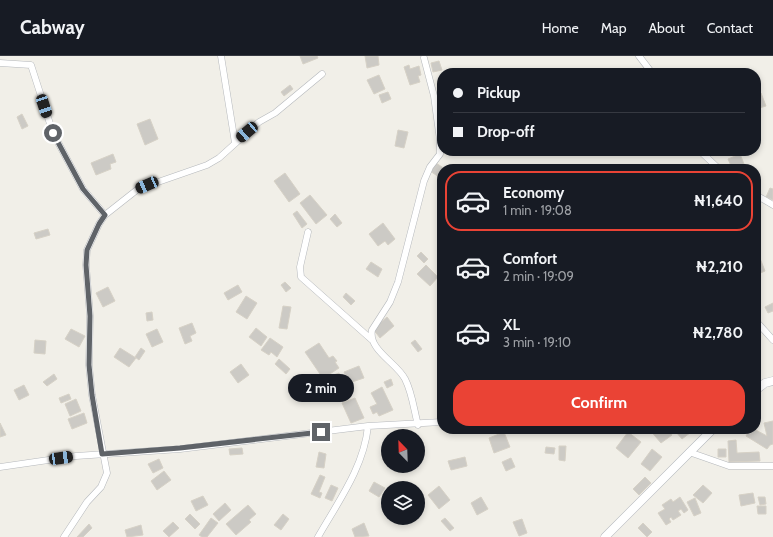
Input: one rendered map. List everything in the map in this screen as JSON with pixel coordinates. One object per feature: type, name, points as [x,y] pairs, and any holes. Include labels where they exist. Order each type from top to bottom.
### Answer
[{"type":"main road","points":[[605,537],[708,434]]},
{"type":"street","points":[[221,56],[235,143]]},
{"type":"street","points":[[639,56],[648,68]]},
{"type":"street","points":[[424,58],[437,115]]},
{"type":"street","points":[[0,62],[31,65],[53,133],[83,189],[105,215]]},
{"type":"street","points":[[64,537],[87,502],[101,487],[107,474],[107,467],[102,454],[92,395],[89,365],[90,316],[86,265],[87,250],[99,224],[105,215],[138,189],[207,165],[219,158],[259,122],[275,113],[299,95],[322,74]]},
{"type":"street","points":[[372,340],[372,330],[390,302],[398,282],[424,181],[430,168],[439,156]]},
{"type":"street","points":[[705,156],[714,164]]},
{"type":"street","points":[[761,198],[773,205]]},
{"type":"street","points":[[308,232],[300,267],[301,277],[372,340],[405,379],[418,425]]},
{"type":"street","points":[[761,327],[773,340]]},
{"type":"street","points":[[0,467],[102,454],[180,448],[368,426],[418,425],[437,423]]},
{"type":"street","points":[[318,537],[358,466],[365,449],[368,426]]},
{"type":"street","points":[[689,452],[729,466],[773,466]]},
{"type":"building","points":[[300,56],[317,56],[318,58],[303,64]]},
{"type":"building","points":[[365,56],[378,56],[379,65],[367,68]]},
{"type":"building","points":[[439,61],[441,68],[437,68],[437,71],[433,72],[431,63]]},
{"type":"building","points":[[409,65],[410,69],[419,66],[421,75],[418,76],[420,82],[410,85],[404,67]]},
{"type":"building","points":[[379,75],[385,89],[374,94],[367,80]]},
{"type":"building","points":[[290,85],[293,89],[284,96],[281,92]]},
{"type":"building","points":[[388,92],[391,99],[382,103],[379,95]]},
{"type":"building","points":[[761,93],[766,106],[761,108]]},
{"type":"building","points":[[22,114],[28,126],[22,129],[17,117]]},
{"type":"building","points":[[150,119],[158,139],[145,145],[137,124]]},
{"type":"building","points":[[398,130],[408,132],[404,148],[395,146]]},
{"type":"building","points":[[113,154],[116,162],[110,164],[111,169],[96,175],[91,163]]},
{"type":"building","points":[[735,156],[741,156],[744,164],[730,164],[728,159]]},
{"type":"building","points":[[436,163],[438,164],[437,176],[430,171]]},
{"type":"building","points":[[285,173],[300,194],[289,202],[274,181]]},
{"type":"building","points":[[770,188],[773,189],[773,200],[766,197]]},
{"type":"building","points":[[310,195],[327,215],[316,224],[300,203]]},
{"type":"building","points":[[297,211],[307,224],[302,228],[293,214]]},
{"type":"building","points":[[335,214],[342,223],[337,227],[330,219]]},
{"type":"building","points":[[383,223],[395,239],[388,245],[385,241],[378,246],[369,234]]},
{"type":"building","points":[[48,229],[50,235],[36,239],[34,233]]},
{"type":"building","points":[[421,252],[428,259],[424,263],[417,256]]},
{"type":"building","points":[[761,261],[765,271],[761,273]]},
{"type":"building","points":[[371,262],[382,269],[378,277],[366,269]]},
{"type":"building","points":[[426,265],[437,276],[437,278],[430,286],[417,274]]},
{"type":"building","points":[[285,282],[291,288],[286,292],[281,285]]},
{"type":"building","points":[[238,285],[242,292],[228,300],[224,293]]},
{"type":"building","points":[[108,287],[115,301],[103,307],[96,293]]},
{"type":"building","points":[[346,293],[355,301],[351,305],[343,297]]},
{"type":"building","points":[[246,296],[257,303],[247,319],[236,312]]},
{"type":"building","points":[[773,303],[773,311],[768,313],[765,307]]},
{"type":"building","points":[[283,306],[291,307],[287,329],[279,328]]},
{"type":"building","points":[[152,312],[153,320],[147,321],[146,313]]},
{"type":"building","points":[[387,317],[394,326],[380,338],[373,329]]},
{"type":"building","points":[[192,323],[196,333],[190,336],[192,341],[185,344],[179,328]]},
{"type":"building","points":[[256,328],[267,337],[261,346],[249,337]]},
{"type":"building","points":[[71,329],[85,336],[79,347],[65,339]]},
{"type":"building","points":[[157,329],[163,342],[152,347],[146,334]]},
{"type":"building","points":[[270,338],[283,347],[277,357],[271,352],[269,355],[261,350]]},
{"type":"building","points":[[35,340],[46,341],[45,354],[34,353]]},
{"type":"building","points":[[415,340],[422,349],[418,352],[411,343]]},
{"type":"building","points":[[319,343],[329,358],[333,356],[337,361],[335,362],[339,368],[316,383],[313,378],[320,374],[305,352]]},
{"type":"building","points":[[120,348],[136,358],[129,367],[114,357]]},
{"type":"building","points":[[141,348],[145,351],[139,360],[135,357]]},
{"type":"building","points":[[279,359],[290,369],[286,374],[275,364]]},
{"type":"building","points":[[241,364],[249,375],[238,383],[230,372]]},
{"type":"building","points":[[359,366],[364,378],[349,383],[344,372]]},
{"type":"building","points":[[339,373],[342,380],[334,383],[331,376]]},
{"type":"building","points":[[54,374],[57,379],[47,386],[43,382]]},
{"type":"building","points":[[391,379],[393,385],[387,388],[384,382]]},
{"type":"building","points":[[24,385],[29,395],[19,400],[14,390]]},
{"type":"building","points":[[301,386],[311,393],[305,401],[295,393]]},
{"type":"building","points":[[382,387],[393,410],[379,416],[377,412],[373,414],[370,407],[377,404],[371,393]]},
{"type":"building","points":[[69,394],[71,399],[61,403],[59,398]]},
{"type":"building","points":[[355,398],[364,418],[351,423],[342,403]]},
{"type":"building","points":[[76,399],[81,411],[70,416],[65,404]]},
{"type":"building","points":[[84,413],[87,423],[72,429],[68,419]]},
{"type":"building","points":[[773,421],[773,444],[767,449],[746,436],[747,434],[761,434],[761,433],[767,436],[764,423]]},
{"type":"building","points":[[0,423],[6,435],[0,437]]},
{"type":"building","points":[[499,434],[505,434],[510,447],[494,453],[489,438]]},
{"type":"building","points":[[626,434],[631,434],[641,442],[628,458],[616,448]]},
{"type":"building","points":[[653,434],[672,435],[661,443]]},
{"type":"building","points":[[678,434],[688,434],[682,439]]},
{"type":"building","points":[[736,440],[737,453],[759,452],[760,461],[729,462],[728,441]]},
{"type":"building","points":[[559,446],[566,446],[565,461],[559,460]]},
{"type":"building","points":[[546,447],[555,448],[554,454],[545,453]]},
{"type":"building","points":[[242,448],[243,454],[230,455],[229,449]]},
{"type":"building","points":[[652,449],[662,457],[650,471],[641,464]]},
{"type":"building","points":[[718,449],[726,449],[726,457],[718,457]]},
{"type":"building","points":[[319,452],[326,454],[324,468],[316,467]]},
{"type":"building","points":[[465,457],[467,466],[451,470],[448,461]]},
{"type":"building","points":[[511,458],[515,467],[506,471],[502,462]]},
{"type":"building","points":[[159,459],[163,468],[153,473],[148,464]]},
{"type":"building","points":[[164,471],[171,480],[157,490],[151,481]]},
{"type":"building","points":[[320,475],[325,477],[319,492],[322,493],[320,498],[311,494]]},
{"type":"building","points":[[645,477],[651,483],[639,495],[633,489]]},
{"type":"building","points":[[374,482],[381,486],[381,494],[379,497],[369,491]]},
{"type":"building","points":[[331,485],[338,488],[332,501],[325,498]]},
{"type":"building","points":[[703,485],[712,493],[703,503],[693,495]]},
{"type":"building","points":[[439,486],[450,500],[439,509],[428,495]]},
{"type":"building","points":[[753,493],[755,503],[741,506],[739,495]]},
{"type":"building","points":[[203,496],[208,505],[196,511],[191,501]]},
{"type":"building","points":[[481,497],[488,509],[477,515],[471,503]]},
{"type":"building","points":[[680,497],[688,510],[684,513],[681,509],[678,511],[681,515],[673,520],[671,517],[669,519],[671,522],[666,525],[658,513],[665,509],[662,505],[671,499],[673,502]]},
{"type":"building","points":[[758,497],[765,497],[766,504],[760,505]]},
{"type":"building","points":[[695,498],[701,513],[694,516],[687,502]]},
{"type":"building","points":[[225,503],[231,510],[219,521],[213,514]]},
{"type":"building","points":[[248,505],[256,514],[249,520],[251,522],[236,535],[226,524]]},
{"type":"building","points":[[757,506],[766,506],[766,514],[758,514]]},
{"type":"building","points":[[190,514],[200,524],[195,529],[185,519]]},
{"type":"building","points":[[283,514],[289,519],[281,530],[274,525]]},
{"type":"building","points":[[211,518],[218,523],[207,537],[202,537],[199,535]]},
{"type":"building","points":[[445,518],[454,528],[450,531],[441,521]]},
{"type":"building","points":[[522,519],[527,533],[519,536],[513,522]]},
{"type":"building","points":[[173,522],[179,528],[169,537],[163,531]]},
{"type":"building","points":[[364,523],[369,536],[355,537],[352,529]]},
{"type":"building","points":[[643,523],[652,532],[647,537],[638,528]]},
{"type":"building","points":[[89,524],[92,528],[83,537],[77,537]]},
{"type":"building","points":[[141,525],[143,535],[127,537],[125,530]]},
{"type":"route","points":[[53,133],[76,179],[105,215],[99,224],[87,250],[86,265],[90,316],[89,365],[92,395],[102,454],[180,448],[321,432]]}]
